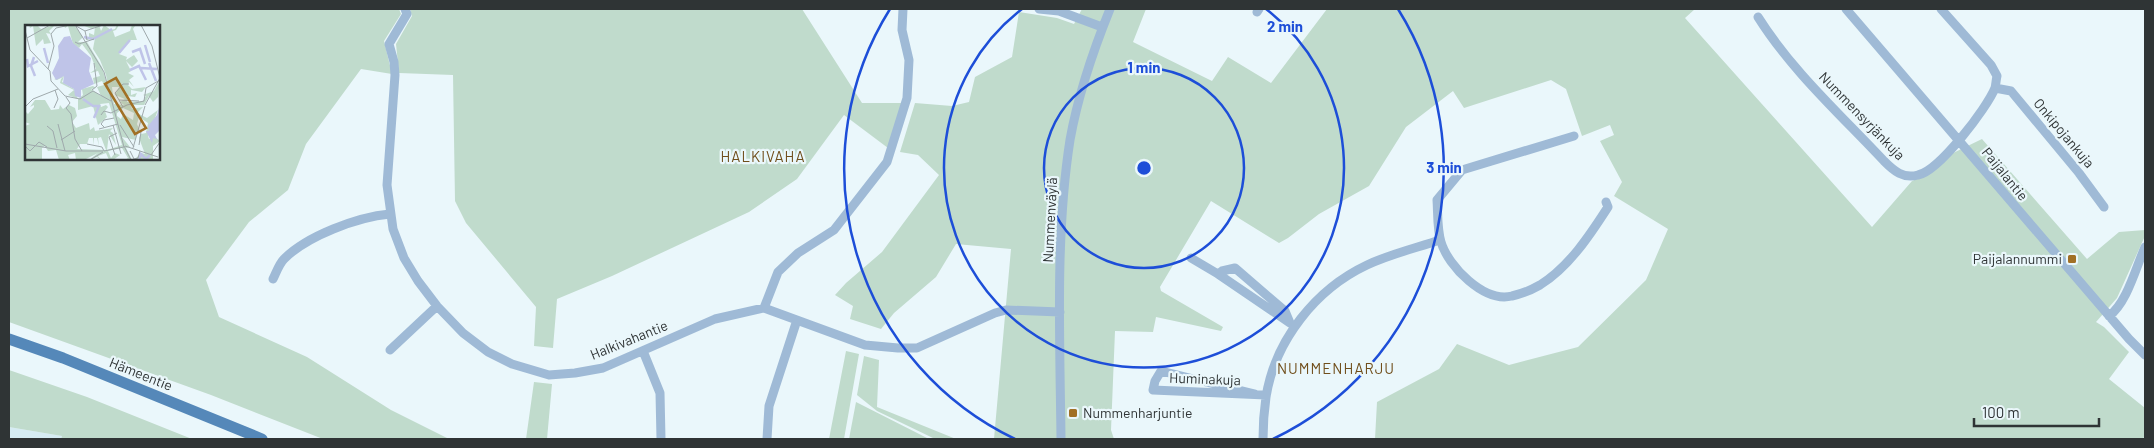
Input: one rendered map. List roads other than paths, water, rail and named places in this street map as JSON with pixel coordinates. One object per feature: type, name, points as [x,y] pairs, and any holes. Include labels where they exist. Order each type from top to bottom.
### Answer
[{"type":"main road","name":"Hämeentie","points":[[9,339],[63,358],[262,439]]},
{"type":"street","name":"Halkivahantie","points":[[405,9],[407,14],[389,44],[395,75],[388,185],[390,214],[393,229],[404,258],[418,281],[437,306],[463,333],[488,352],[512,364],[535,372],[549,374],[575,373],[603,368],[715,319],[764,308]]},
{"type":"street","points":[[903,9],[902,30],[909,60],[907,98],[887,162],[834,230],[798,253],[778,272],[764,308],[865,345],[879,348],[917,348],[994,313],[1012,310],[1060,312]]},
{"type":"street","points":[[1039,9],[1059,11],[1102,27]]},
{"type":"street","name":"Nummenväylä","points":[[1061,439],[1060,312],[1063,222],[1070,140],[1083,84],[1110,9]]},
{"type":"street","name":"Paijalantie","points":[[1846,9],[1960,140],[2022,217],[2145,355]]},
{"type":"street","points":[[1941,9],[1991,65],[1997,76],[1995,88]]},
{"type":"street","name":"Nummensyrjänkuja","points":[[1758,18],[1790,60],[1895,171],[1906,176],[1919,175],[1929,170],[1960,140],[1971,127],[1995,88]]},
{"type":"street","name":"Onkipojankuja","points":[[1995,88],[2011,92],[2079,173],[2104,207]]},
{"type":"street","points":[[1574,136],[1462,170],[1437,200],[1440,240],[1452,264],[1468,281],[1483,291],[1511,297],[1540,285],[1567,262],[1592,232],[1608,207],[1606,202]]},
{"type":"street","points":[[273,279],[283,260],[297,249],[333,229],[390,214]]},
{"type":"street","points":[[1263,439],[1266,395],[1274,366],[1293,325],[1327,291],[1352,273],[1384,258],[1440,240]]},
{"type":"street","points":[[2109,316],[2115,312],[2124,296],[2145,247]]},
{"type":"street","points":[[1191,258],[1293,325]]},
{"type":"street","points":[[1218,274],[1222,270],[1235,268],[1285,312],[1293,325]]},
{"type":"street","points":[[390,350],[437,306]]},
{"type":"street","points":[[767,439],[768,406],[797,320]]},
{"type":"street","points":[[643,351],[660,393],[661,439]]},
{"type":"street","name":"Huminakuja","points":[[1256,394],[1161,371],[1155,381],[1153,390],[1266,395]]},
{"type":"place","name":"Paijalannummi","points":[[2072,259]]},
{"type":"place","name":"Nummenharjuntie","points":[[1073,413]]},
{"type":"district","name":"HALKIVAHA","points":[[763,157]]},
{"type":"district","name":"NUMMENHARJU","points":[[1336,369]]}]
